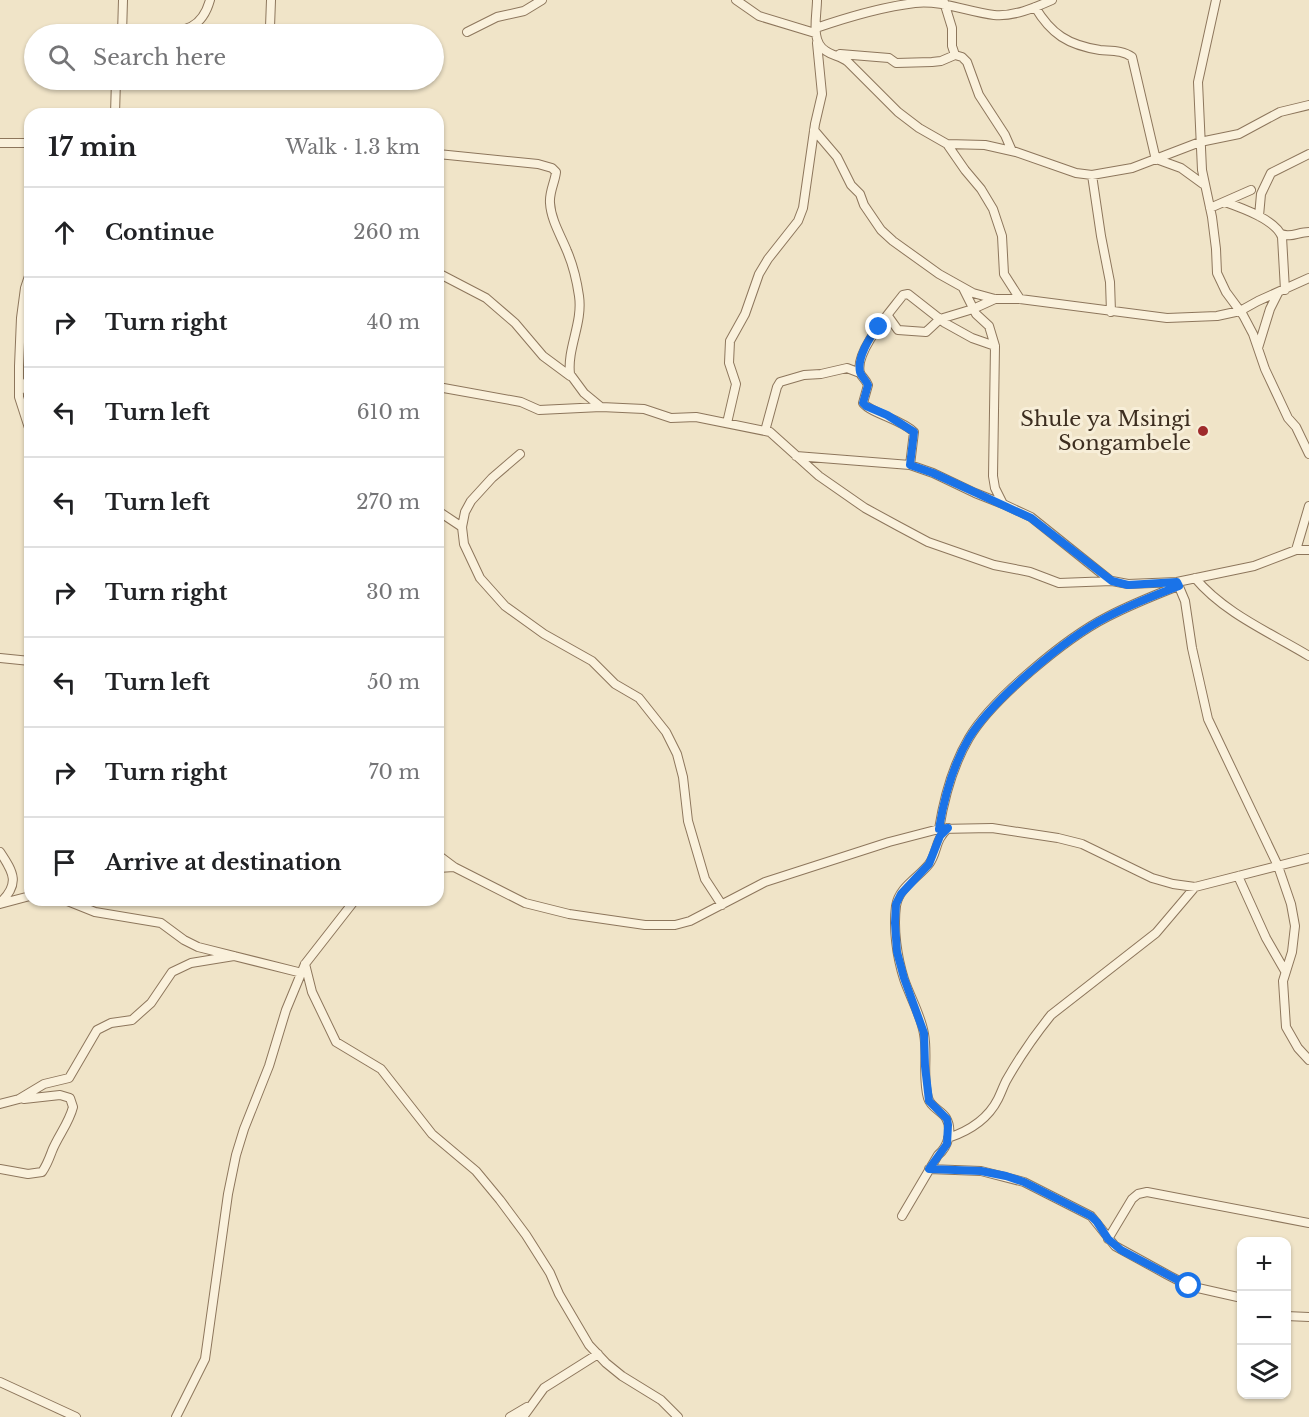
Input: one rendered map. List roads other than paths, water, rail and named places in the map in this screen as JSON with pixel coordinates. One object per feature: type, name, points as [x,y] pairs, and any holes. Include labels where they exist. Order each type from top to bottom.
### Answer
[{"type":"street","points":[[122,24],[123,0]]},
{"type":"street","points":[[196,24],[210,0]]},
{"type":"street","points":[[270,24],[271,0]]},
{"type":"street","points":[[467,32],[497,17],[524,11],[542,0]]},
{"type":"street","points":[[736,0],[759,16],[816,34],[874,10],[915,3],[944,2],[993,15],[1007,15],[1052,0]]},
{"type":"street","points":[[727,423],[736,384],[729,363],[730,341],[745,314],[759,274],[801,215],[806,192],[814,130],[822,94],[816,34],[818,0]]},
{"type":"street","points":[[1216,0],[1199,74],[1203,184],[1210,208],[1217,273],[1240,311],[1258,348],[1287,418],[1296,428],[1309,453]]},
{"type":"street","points":[[944,2],[952,28],[952,46],[955,55]]},
{"type":"street","points":[[1035,7],[1043,21],[1055,33],[1097,50],[1121,52],[1132,57],[1156,160]]},
{"type":"street","points":[[816,34],[825,51],[836,54],[889,58],[894,62],[905,63],[941,61],[955,55],[962,57],[967,62],[979,95],[1005,135],[1012,151]]},
{"type":"street","points":[[836,54],[864,75],[898,112],[919,128],[947,144],[964,170],[981,189],[993,209],[1002,236],[1004,274],[1020,299]]},
{"type":"street","points":[[115,108],[116,90]]},
{"type":"street","points":[[947,144],[985,145],[1012,151],[1076,173],[1092,175],[1126,170],[1200,142],[1239,134],[1280,112],[1309,105]]},
{"type":"street","points":[[814,130],[837,157],[880,230],[939,274],[963,288],[995,299],[1020,299],[1111,312],[1189,318],[1217,316],[1240,311],[1309,278]]},
{"type":"street","points":[[0,143],[24,143]]},
{"type":"street","points":[[1183,149],[1182,165],[1185,171]]},
{"type":"street","points":[[1259,216],[1261,194],[1271,173],[1309,154]]},
{"type":"street","points":[[444,155],[538,164],[552,168],[556,172],[550,207],[555,225],[568,253],[579,297],[580,316],[570,359],[570,376]]},
{"type":"street","points":[[1156,160],[1167,162],[1185,171],[1203,184]]},
{"type":"street","points":[[1092,175],[1110,282],[1111,312]]},
{"type":"street","points":[[1210,208],[1251,190]]},
{"type":"street","points":[[1225,202],[1259,216],[1278,229],[1281,234],[1281,291],[1270,309],[1258,348]]},
{"type":"street","points":[[1281,234],[1289,236],[1309,232]]},
{"type":"street","points":[[444,276],[486,298],[515,323],[543,356],[570,376],[584,393],[601,407]]},
{"type":"street","points":[[963,288],[973,309],[989,326],[995,346],[993,462],[995,488],[1003,504]]},
{"type":"street","points":[[860,373],[862,357],[867,344],[903,295],[908,294],[940,319],[972,338],[995,346]]},
{"type":"street","points":[[24,296],[21,318],[19,393],[24,414]]},
{"type":"street","points":[[888,316],[898,330],[914,333],[926,332],[940,319],[973,309],[995,299]]},
{"type":"street","points":[[765,431],[780,382],[804,375],[847,368],[860,373],[868,385],[863,400],[864,405],[914,432],[910,465]]},
{"type":"street","points":[[19,393],[24,385]]},
{"type":"street","points":[[444,388],[521,402],[539,410],[639,408],[671,418],[696,417],[765,431],[775,435],[819,476],[865,508],[928,542],[994,565],[1030,572],[1059,583],[1112,581],[1128,585],[1178,584]]},
{"type":"street","points":[[520,454],[477,494],[465,512],[462,528],[464,544],[480,578],[494,596],[544,634],[596,664],[615,684],[639,698],[666,732],[677,754],[683,777],[688,821],[705,879],[722,905]]},
{"type":"street","points":[[796,456],[910,465],[933,473],[1031,518],[1112,581]]},
{"type":"street","points":[[988,498],[995,488]]},
{"type":"street","points":[[1296,550],[1309,506]]},
{"type":"street","points":[[444,515],[462,528]]},
{"type":"street","points":[[939,829],[948,787],[969,738],[991,710],[1017,684],[1086,630],[1178,584],[1254,566],[1296,550],[1309,550]]},
{"type":"street","points":[[1185,601],[1193,579]]},
{"type":"street","points":[[1193,579],[1251,623],[1309,656]]},
{"type":"street","points":[[1178,584],[1185,601],[1190,638],[1208,719],[1278,866],[1291,904],[1295,926],[1292,952],[1283,981],[1286,1027],[1298,1048],[1309,1060]]},
{"type":"street","points":[[0,658],[24,660]]},
{"type":"street","points":[[902,1216],[929,1169],[944,1150],[948,1138],[947,1119],[929,1101],[924,1033],[897,952],[896,904],[901,894],[929,864],[940,836],[948,828]]},
{"type":"street","points":[[444,860],[454,867],[525,903],[544,909],[645,925],[675,925],[690,921],[765,882],[889,842],[948,828],[992,828],[1058,838],[1082,844],[1152,878],[1195,887],[1309,858]]},
{"type":"street","points":[[0,852],[10,867],[14,884],[9,895],[0,904]]},
{"type":"street","points":[[444,868],[454,867]]},
{"type":"street","points":[[1238,876],[1266,938],[1285,971]]},
{"type":"street","points":[[948,1138],[966,1132],[994,1106],[1005,1083],[1051,1015],[1156,933],[1195,887]]},
{"type":"street","points":[[0,904],[24,898]]},
{"type":"street","points":[[80,906],[95,912],[161,923],[191,944],[302,973]]},
{"type":"street","points":[[176,1417],[205,1359],[228,1194],[236,1155],[269,1066],[286,1010],[305,964],[350,906]]},
{"type":"street","points":[[19,1099],[44,1084],[69,1078],[97,1030],[111,1023],[132,1020],[151,1003],[172,972],[191,963],[234,956]]},
{"type":"street","points":[[305,964],[312,992],[336,1042],[381,1069],[432,1134],[476,1171],[526,1235],[550,1273],[559,1294],[589,1345],[622,1376],[661,1400],[678,1417]]},
{"type":"street","points":[[0,1104],[19,1099],[60,1095],[70,1098],[73,1107],[63,1133],[42,1172],[28,1174],[0,1169]]},
{"type":"street","points":[[929,1169],[981,1171],[1024,1182],[1091,1216],[1108,1239],[1121,1250],[1189,1286],[1237,1297]]},
{"type":"street","points":[[1108,1239],[1132,1199],[1138,1194],[1147,1192],[1309,1223]]},
{"type":"street","points":[[1291,1316],[1309,1317]]},
{"type":"street","points":[[523,1417],[544,1388],[598,1354]]},
{"type":"street","points":[[0,1382],[76,1417]]},
{"type":"street","points":[[510,1417],[529,1406]]},
{"type":"place","name":"Shule ya Msingi Songambele","points":[[1203,431]]}]
